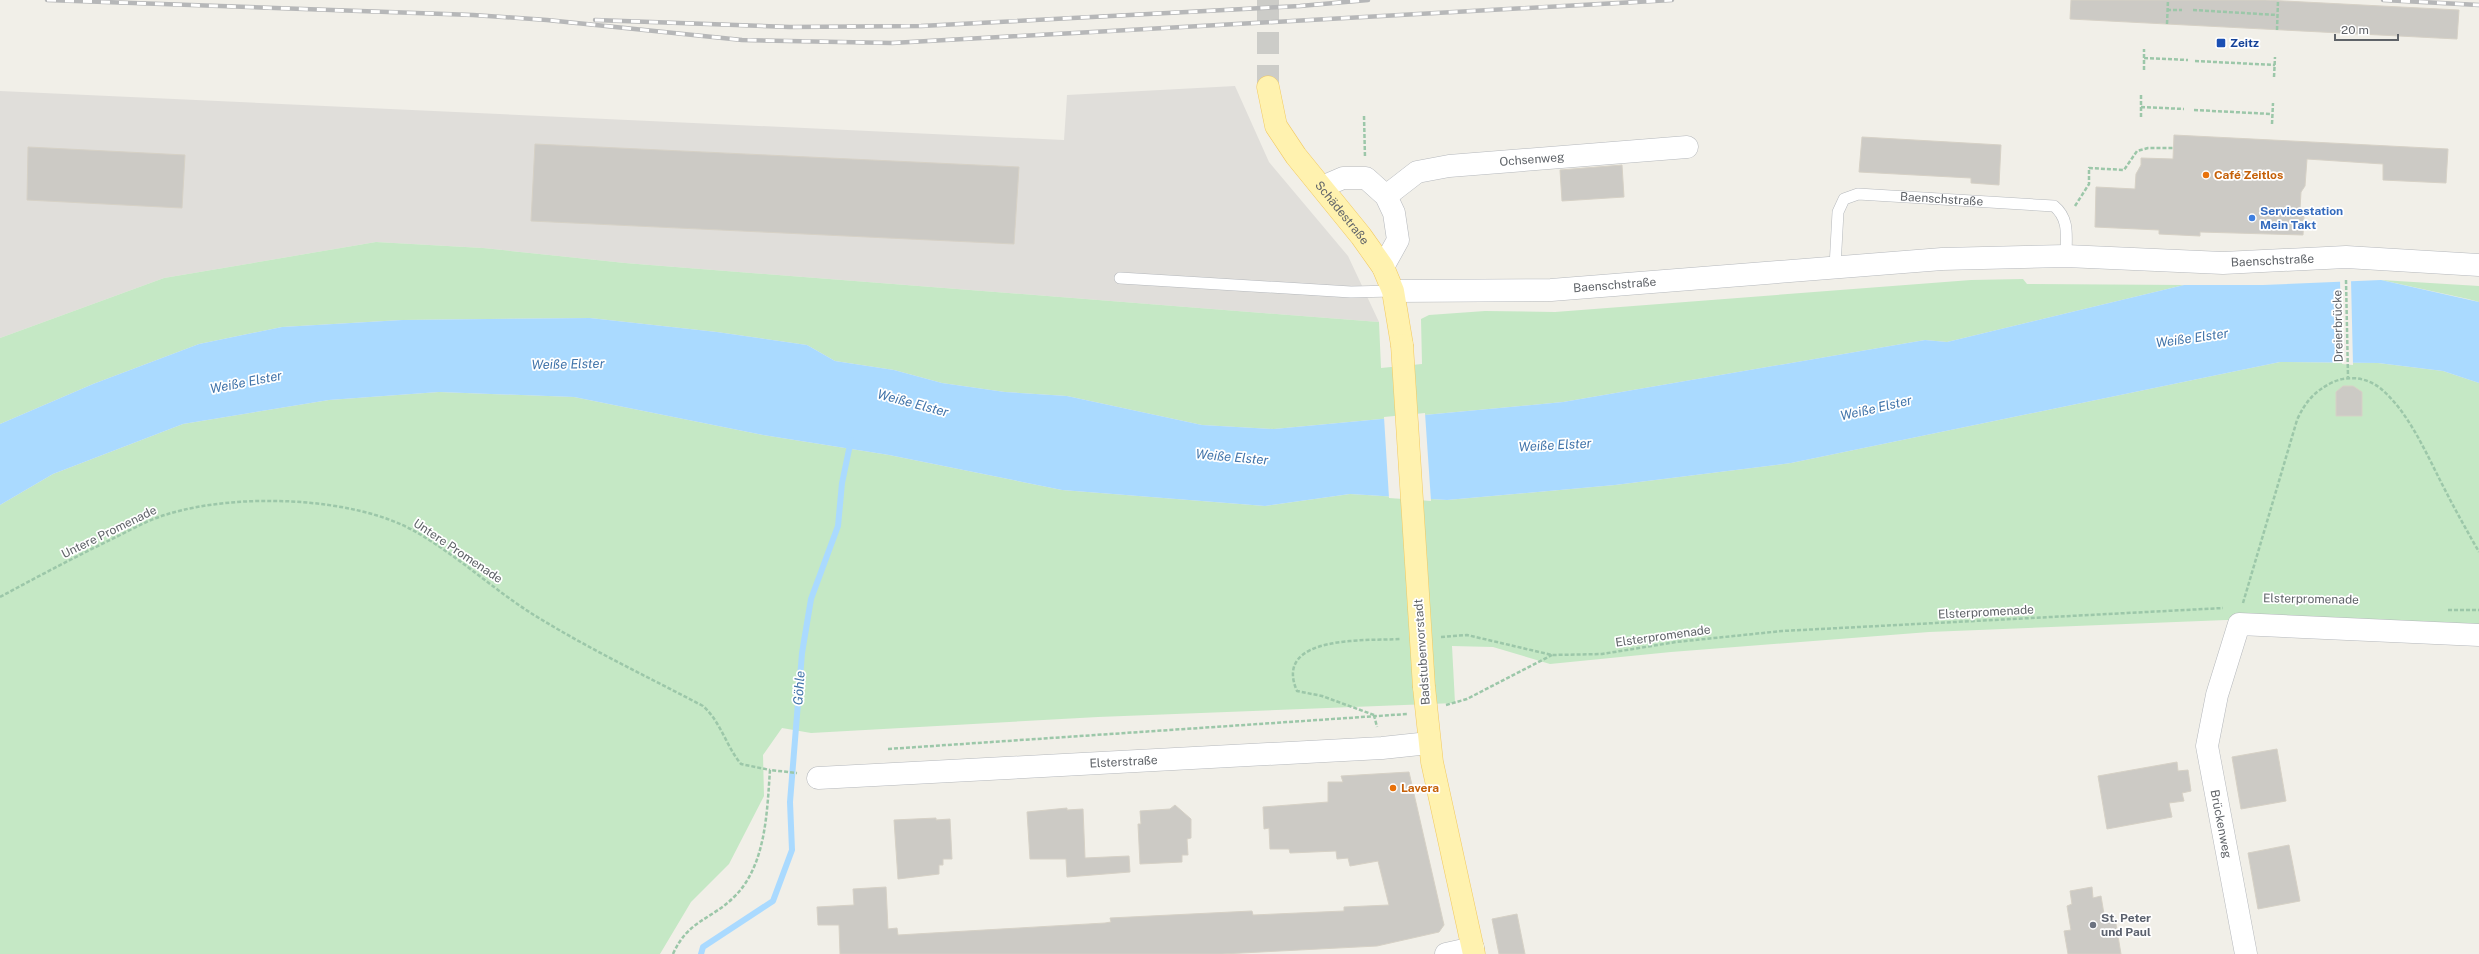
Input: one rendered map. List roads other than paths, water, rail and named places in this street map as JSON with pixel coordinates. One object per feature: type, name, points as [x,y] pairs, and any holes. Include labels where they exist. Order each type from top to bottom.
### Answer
[{"type":"main road","name":"Schädestraße","points":[[1268,87],[1276,126],[1383,267],[1393,291],[1402,345]]},
{"type":"main road","name":"Badstubenvorstadt","points":[[1402,345],[1429,743],[1473,951]]},
{"type":"street","name":"Ochsenweg","points":[[1386,196],[1417,172],[1449,166],[1687,147]]},
{"type":"street","points":[[1322,187],[1342,178],[1366,178],[1386,196],[1394,213],[1398,240],[1383,267]]},
{"type":"street","name":"Baenschstraße","points":[[1393,291],[1551,290],[1942,259],[2066,256],[2223,263],[2346,257],[2479,265]]},
{"type":"street","name":"Brückenweg","points":[[2246,954],[2207,746],[2232,616],[2479,636]]},
{"type":"street","name":"Elsterstraße","points":[[810,776],[1382,748],[1429,743]]},
{"type":"street","points":[[1446,954],[1473,951]]},
{"type":"lane","name":"Baenschstraße","points":[[1835,267],[1838,212],[1844,199],[1858,194],[2054,206],[2062,212],[2066,220],[2066,256]]},
{"type":"lane","points":[[1120,278],[1344,292],[1393,291]]},
{"type":"water","name":"Weiße Elster","points":[[2381,280],[2479,302],[2479,383],[2443,371],[2378,363],[2280,362],[1791,463],[1615,485],[1447,500],[1350,494],[1265,506],[1062,490],[889,455],[763,435],[574,397],[439,392],[329,400],[183,424],[53,474],[0,505],[0,424],[93,384],[199,344],[282,327],[402,320],[590,318],[717,332],[807,345],[835,361],[894,370],[942,383],[1005,392],[1067,396],[1202,425],[1274,429],[1563,402],[1925,340],[1947,342],[2184,285],[2263,285]]},
{"type":"waterway","name":"Göhle","points":[[701,954],[703,947],[773,901],[792,850],[790,802],[802,653],[811,599],[838,526],[842,483],[851,440]]},
{"type":"tunnel","points":[[1268,0],[1268,87]]},
{"type":"railway","points":[[47,0],[473,15],[547,20],[742,40],[892,43],[1672,0]]},
{"type":"railway","points":[[595,20],[790,27],[921,26],[1300,6],[1368,0]]},
{"type":"railway","points":[[2383,0],[2479,5]]},
{"type":"place","name":"Zeitz","points":[[2221,43]]},
{"type":"place","name":"Café Zeitlos","points":[[2206,175]]},
{"type":"place","name":"Servicestation Mein Takt","points":[[2252,218]]},
{"type":"place","name":"Lavera","points":[[1393,788]]},
{"type":"place","name":"St. Peter und Paul","points":[[2093,925]]}]
